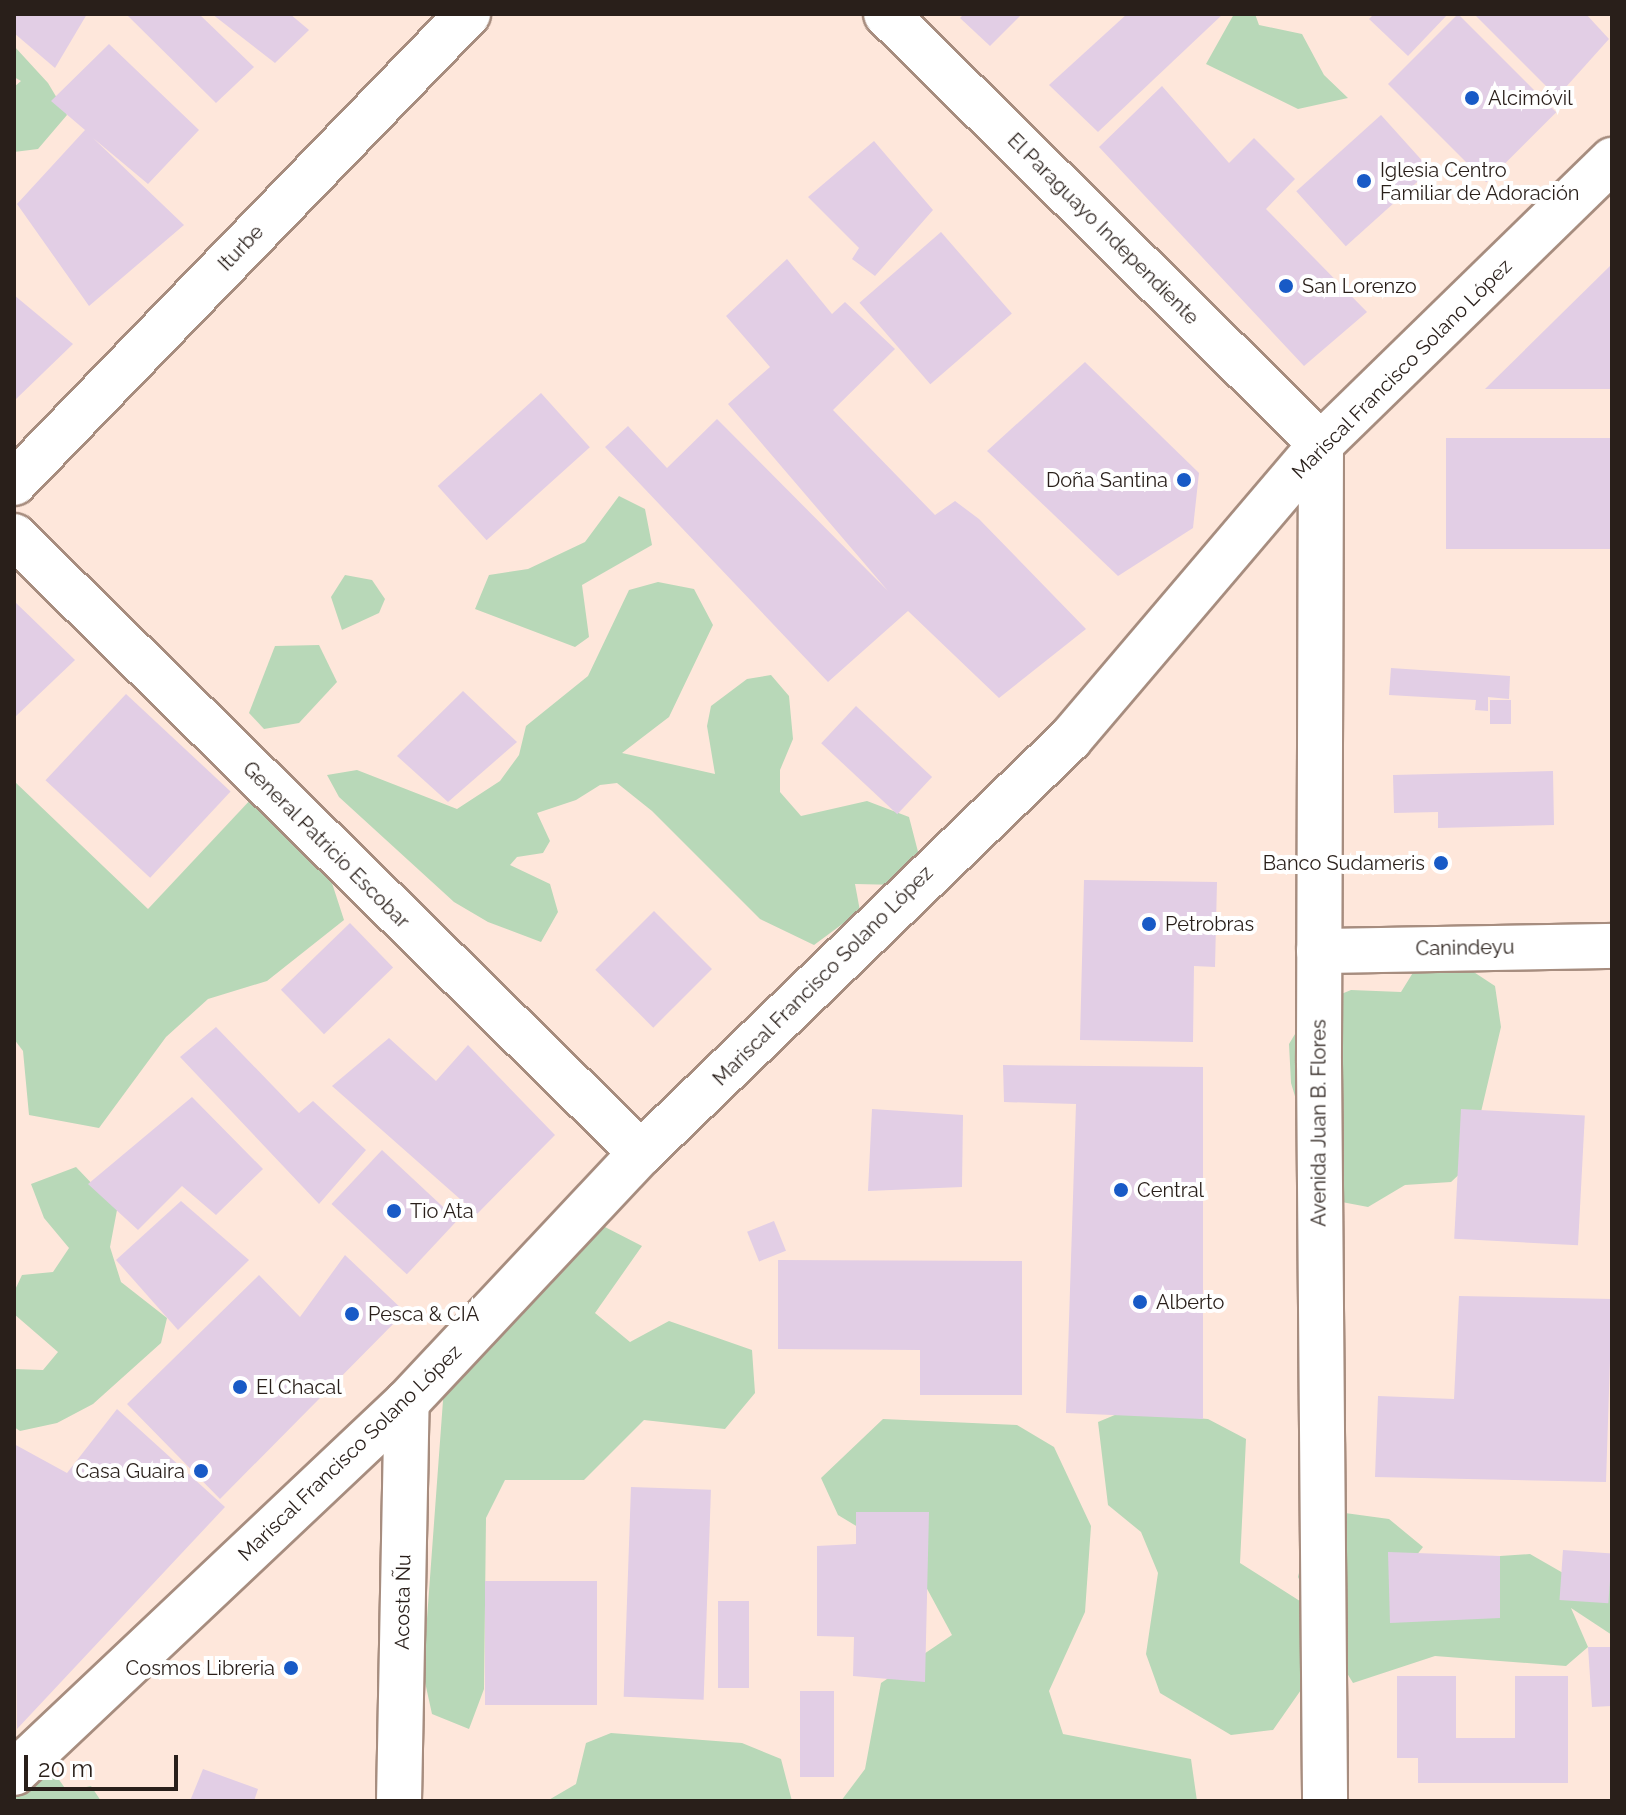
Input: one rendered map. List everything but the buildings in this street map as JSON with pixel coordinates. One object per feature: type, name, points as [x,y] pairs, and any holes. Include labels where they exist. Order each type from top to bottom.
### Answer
[{"type":"street","name":"Iturbe","points":[[14,483],[468,14]]},
{"type":"street","name":"El Paraguayo Independiente","points":[[886,14],[1321,444]]},
{"type":"street","name":"Mariscal Francisco Solano López","points":[[14,1773],[407,1402],[641,1153],[1070,739],[1321,444],[1612,160]]},
{"type":"street","name":"Avenida Juan B. Flores","points":[[1321,444],[1319,951],[1325,1801]]},
{"type":"street","name":"General Patricio Escobar","points":[[14,536],[641,1153]]},
{"type":"street","name":"Canindeyu","points":[[1319,951],[1612,946]]},
{"type":"street","name":"Acosta Ñu","points":[[399,1801],[407,1402]]},
{"type":"green space","points":[[1234,14],[1255,14],[1259,25],[1302,34],[1324,75],[1348,98],[1298,109],[1206,64]]},
{"type":"green space","points":[[14,46],[48,83],[67,115],[38,149],[14,152],[14,87],[21,81],[14,77]]},
{"type":"green space","points":[[619,496],[645,509],[652,545],[582,585],[589,637],[575,647],[475,609],[489,575],[528,569],[585,542]]},
{"type":"green space","points":[[345,575],[372,580],[385,599],[379,613],[342,630],[331,597]]},
{"type":"green space","points":[[658,582],[694,589],[713,625],[669,717],[622,753],[715,774],[707,726],[711,706],[747,679],[771,675],[789,696],[793,739],[780,770],[780,792],[801,816],[867,801],[909,817],[923,871],[900,885],[855,884],[860,911],[814,945],[760,919],[652,811],[617,783],[600,785],[576,800],[537,813],[550,841],[543,853],[517,857],[510,865],[550,884],[558,912],[541,942],[488,922],[454,902],[339,797],[327,775],[357,770],[457,809],[500,781],[519,755],[526,726],[588,676],[629,590]]},
{"type":"green space","points":[[319,645],[337,682],[299,723],[264,729],[249,713],[275,646]]},
{"type":"green space","points":[[14,781],[148,909],[253,797],[317,837],[344,920],[267,981],[208,999],[166,1037],[99,1128],[29,1115],[23,1051],[14,1039]]},
{"type":"green space","points":[[1457,961],[1495,986],[1501,1027],[1481,1112],[1482,1153],[1451,1182],[1405,1185],[1368,1207],[1326,1199],[1291,1083],[1289,1044],[1312,1006],[1351,990],[1401,992],[1414,971]]},
{"type":"green space","points":[[76,1167],[117,1210],[110,1247],[121,1282],[167,1318],[161,1343],[93,1404],[57,1423],[20,1431],[14,1427],[14,1369],[43,1370],[58,1352],[14,1314],[14,1292],[22,1275],[53,1272],[69,1248],[44,1218],[31,1184]]},
{"type":"green space","points":[[603,1226],[642,1246],[595,1313],[630,1342],[669,1321],[752,1350],[755,1393],[725,1429],[644,1420],[584,1480],[505,1480],[486,1518],[484,1689],[469,1729],[432,1714],[423,1673],[444,1387]]},
{"type":"green space","points":[[1122,1412],[1208,1419],[1246,1439],[1240,1563],[1314,1610],[1298,1577],[1308,1536],[1345,1513],[1389,1519],[1423,1547],[1412,1561],[1488,1596],[1500,1556],[1530,1554],[1570,1577],[1612,1559],[1612,1635],[1571,1608],[1588,1647],[1566,1666],[1435,1656],[1353,1683],[1331,1647],[1273,1730],[1231,1735],[1160,1693],[1146,1654],[1158,1573],[1141,1532],[1108,1505],[1098,1422]]},
{"type":"green space","points":[[883,1419],[1017,1425],[1054,1447],[1091,1526],[1085,1612],[1049,1691],[1063,1734],[1191,1759],[1197,1801],[841,1801],[865,1769],[881,1683],[952,1635],[911,1559],[838,1515],[821,1478]]},
{"type":"green space","points":[[611,1733],[742,1743],[781,1759],[792,1801],[547,1801],[576,1784],[586,1743]]},
{"type":"green space","points":[[55,1774],[67,1791],[91,1786],[101,1801],[14,1801],[26,1775]]},
{"type":"place","name":"Alcimóvil","points":[[1472,98]]},
{"type":"place","name":"Iglesia Centro Familiar de Adoración","points":[[1364,181]]},
{"type":"place","name":"San Lorenzo","points":[[1286,286]]},
{"type":"place","name":"Doña Santina","points":[[1184,480]]},
{"type":"place","name":"Banco Sudameris","points":[[1441,863]]},
{"type":"place","name":"Petrobras","points":[[1149,924]]},
{"type":"place","name":"Central","points":[[1121,1190]]},
{"type":"place","name":"Tio Ata","points":[[394,1211]]},
{"type":"place","name":"Alberto","points":[[1140,1302]]},
{"type":"place","name":"Pesca & CIA","points":[[352,1314]]},
{"type":"place","name":"El Chacal","points":[[240,1387]]},
{"type":"place","name":"Casa Guaira","points":[[201,1471]]},
{"type":"place","name":"Cosmos Libreria","points":[[291,1668]]}]
